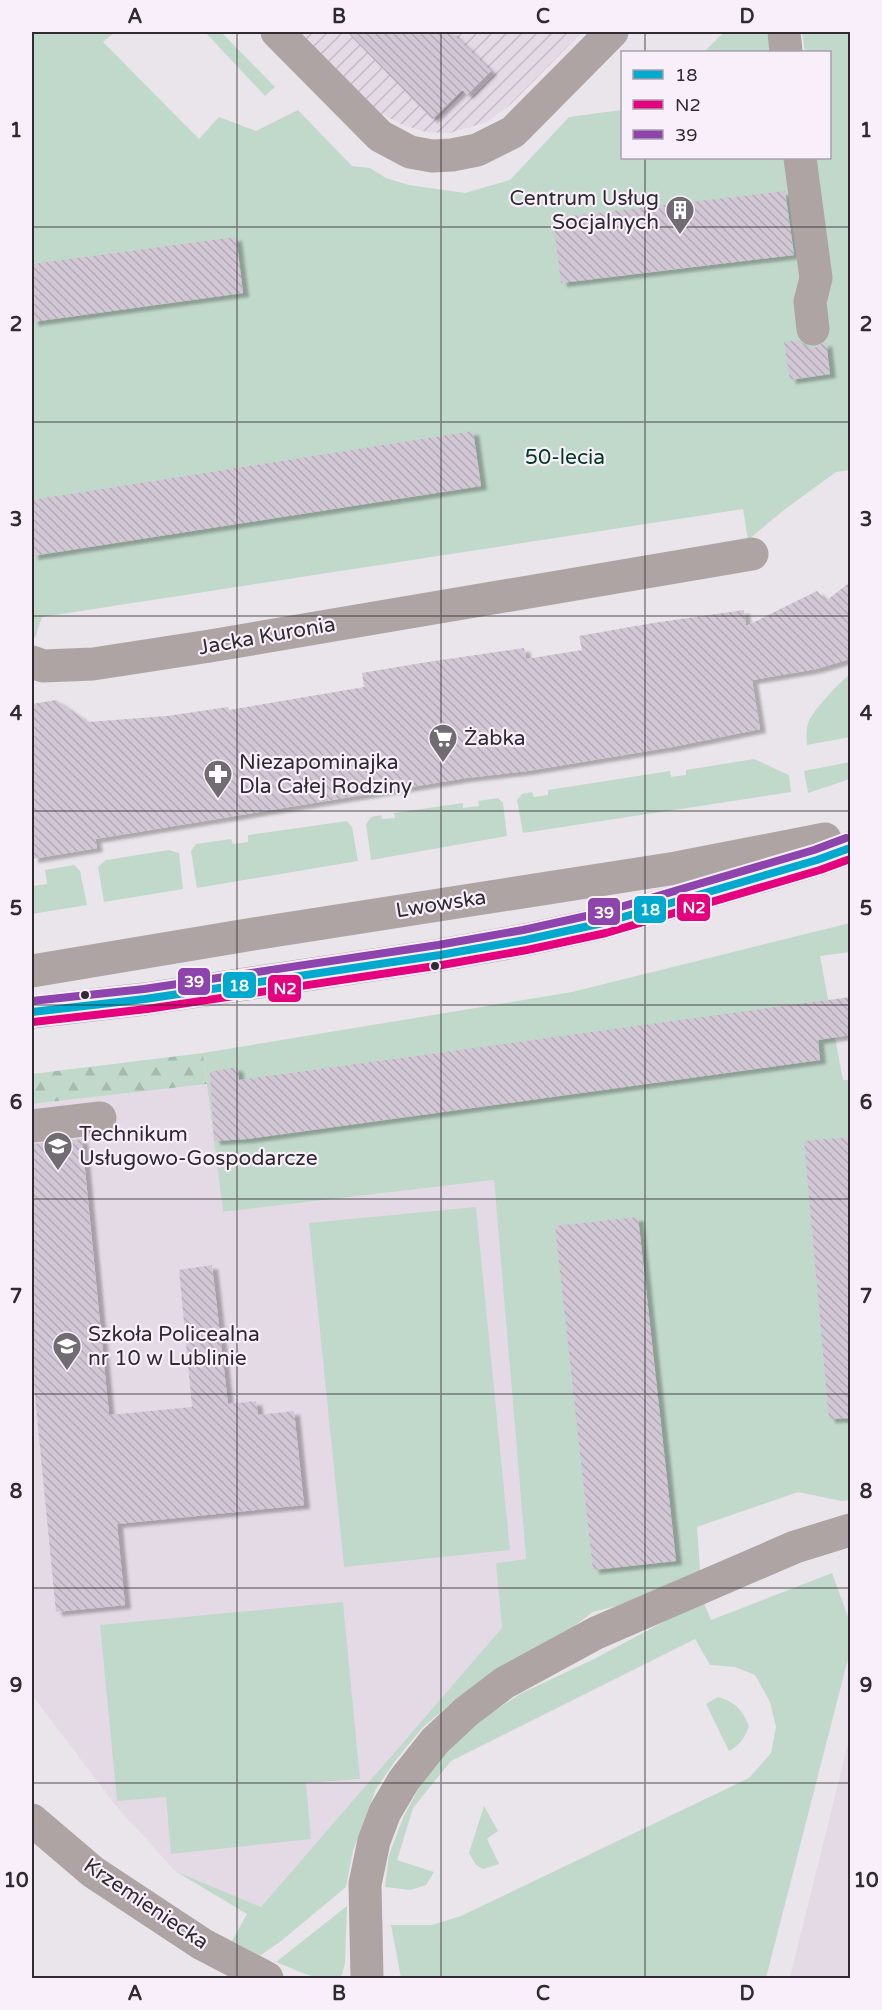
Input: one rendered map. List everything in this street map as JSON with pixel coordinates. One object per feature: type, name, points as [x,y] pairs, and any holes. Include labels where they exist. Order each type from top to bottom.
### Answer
[{"type":"street","points":[[277,32],[380,136],[410,152],[432,156],[477,150],[513,132],[612,32]]},
{"type":"street","points":[[784,32],[786,51]]},
{"type":"street","points":[[800,159],[816,278],[810,302],[813,329]]},
{"type":"street","name":"Jacka Kuronia","points":[[32,662],[43,666],[93,664],[752,554]]},
{"type":"street","name":"Lwowska","points":[[32,971],[264,932],[676,868],[812,841],[850,837]]},
{"type":"street","points":[[32,1012],[145,999],[525,940],[603,923],[817,860],[850,848]]},
{"type":"street","points":[[32,1126],[100,1118]]},
{"type":"street","points":[[367,1978],[365,1884],[374,1841],[385,1812],[404,1780],[435,1741],[466,1712],[504,1683],[596,1633],[795,1547],[850,1530]]},
{"type":"street","name":"Krzemieniecka","points":[[32,1820],[93,1872],[202,1944],[267,1978]]},
{"type":"shaded area","points":[[300,32],[582,32],[511,104],[487,122],[450,133],[426,132],[403,125],[378,112]]},
{"type":"shaded area","points":[[207,1084],[223,1212],[494,1180],[526,1559],[496,1563],[503,1628],[261,1908],[175,1871],[116,1806],[32,1695],[32,1104]]},
{"type":"shaded area","points":[[850,1735],[850,1978],[790,1978]]},
{"type":"green space","name":"50-lecia","points":[[32,32],[115,32],[103,42],[199,139],[219,117],[256,131],[298,110],[352,166],[370,168],[386,178],[409,185],[465,193],[510,180],[569,117],[621,110],[621,159],[831,159],[831,51],[805,51],[802,32],[850,32],[850,470],[836,472],[748,540],[743,509],[42,617],[35,638],[32,637]]},
{"type":"green space","points":[[205,32],[221,32],[275,87],[265,96]]},
{"type":"green space","points":[[724,32],[773,32],[776,51],[705,51]]},
{"type":"green space","points":[[850,674],[850,737],[807,745],[809,720],[829,694]]},
{"type":"green space","points":[[754,759],[789,775],[791,792],[523,833],[517,800],[522,794],[532,792],[534,797],[548,795],[548,790],[670,771],[671,777],[686,775],[686,770]]},
{"type":"green space","points":[[850,762],[850,779],[808,793],[804,771]]},
{"type":"green space","points":[[498,798],[503,803],[507,836],[371,860],[366,824],[371,817],[381,815],[382,819],[395,818],[394,813],[463,803],[463,808],[479,806],[478,801]]},
{"type":"green space","points":[[347,821],[352,827],[358,861],[197,888],[191,851],[196,844],[231,839],[233,844],[248,842],[248,835]]},
{"type":"green space","points":[[169,850],[179,853],[183,889],[104,902],[98,867],[106,860]]},
{"type":"green space","points":[[74,865],[80,871],[87,905],[32,914],[32,886],[47,884],[45,870]]},
{"type":"green space","points":[[850,923],[850,952],[820,956],[843,1080],[850,1080],[850,1500],[842,1501],[798,1492],[697,1527],[701,1584],[593,1612],[565,1633],[501,1667],[454,1701],[423,1727],[376,1789],[353,1851],[346,1887],[261,1955],[232,1941],[247,1914],[175,1871],[261,1907],[502,1628],[496,1563],[526,1559],[494,1180],[223,1212],[203,1053],[572,992]]},
{"type":"green space","points":[[203,1053],[207,1084],[32,1104],[32,1074]]},
{"type":"green space","points":[[476,1207],[510,1550],[344,1567],[309,1223]]},
{"type":"green space","points":[[832,1573],[850,1622],[850,1651],[766,1978],[401,1978],[391,1925],[432,1925],[461,1916],[749,1778],[771,1753],[776,1727],[770,1702],[755,1675],[735,1667],[710,1665],[695,1639],[451,1761],[413,1808],[397,1860],[434,1872],[426,1885],[410,1890],[385,1887],[389,1855],[403,1818],[419,1788],[436,1764],[462,1737],[485,1717],[520,1694],[594,1659],[703,1601],[711,1620]]},
{"type":"green space","points":[[343,1602],[360,1779],[306,1783],[311,1839],[171,1854],[166,1797],[117,1801],[100,1625]]},
{"type":"green space","points":[[718,1697],[737,1707],[749,1726],[742,1741],[729,1751],[706,1704]]},
{"type":"green space","points":[[484,1806],[498,1831],[487,1839],[499,1864],[483,1869],[476,1865],[469,1853]]},
{"type":"green space","points":[[347,1906],[345,1963],[342,1975],[326,1979],[318,1978],[276,1962]]},
{"type":"building","points":[[347,32],[451,32],[491,71],[467,95],[462,90],[432,119]]},
{"type":"building","name":"Centrum Usług Socjalnych","points":[[785,191],[794,255],[561,283],[553,218]]},
{"type":"building","points":[[236,237],[243,293],[32,322],[32,264]]},
{"type":"building","points":[[798,340],[805,346],[814,348],[826,342],[830,374],[790,380],[784,342]]},
{"type":"building","points":[[473,431],[481,486],[32,556],[32,500]]},
{"type":"building","points":[[850,582],[850,659],[816,669],[752,680],[760,729],[672,747],[527,771],[466,778],[95,839],[97,848],[32,859],[32,704],[56,700],[88,722],[167,716],[228,707],[229,710],[364,687],[362,673],[524,648],[526,659],[582,650],[579,636],[653,623],[744,610],[746,626],[817,591],[826,601]]},
{"type":"building","points":[[850,997],[850,1035],[818,1040],[820,1060],[247,1139],[214,1141],[210,1072],[237,1067],[239,1080]]},
{"type":"building","points":[[850,1137],[850,1418],[829,1419],[804,1141]]},
{"type":"building","points":[[82,1139],[109,1415],[192,1407],[179,1270],[212,1265],[228,1404],[256,1401],[258,1415],[294,1411],[304,1505],[117,1524],[125,1605],[56,1612],[32,1365],[32,1144]]},
{"type":"building","points":[[638,1217],[676,1561],[593,1570],[555,1226]]},
{"type":"transit line","name":"39","points":[[32,1001],[144,989],[523,930],[600,913],[814,850],[846,838]]},
{"type":"transit line","name":"18","points":[[32,1012],[145,999],[525,940],[603,923],[817,860],[850,848]]},
{"type":"transit line","name":"N2","points":[[33,1022],[147,1009],[527,950],[606,933],[820,870],[850,859]]},
{"type":"place","name":"Centrum Usług Socjalnych","points":[[680,236]]},
{"type":"place","name":"Żabka","points":[[443,764]]},
{"type":"place","name":"Niezapominajka Dla Całej Rodziny","points":[[218,800]]},
{"type":"place","name":"Technikum Usługowo-Gospodarcze","points":[[58,1172]]},
{"type":"place","name":"Szkoła Policealna nr 10 w Lublinie","points":[[67,1372]]}]
